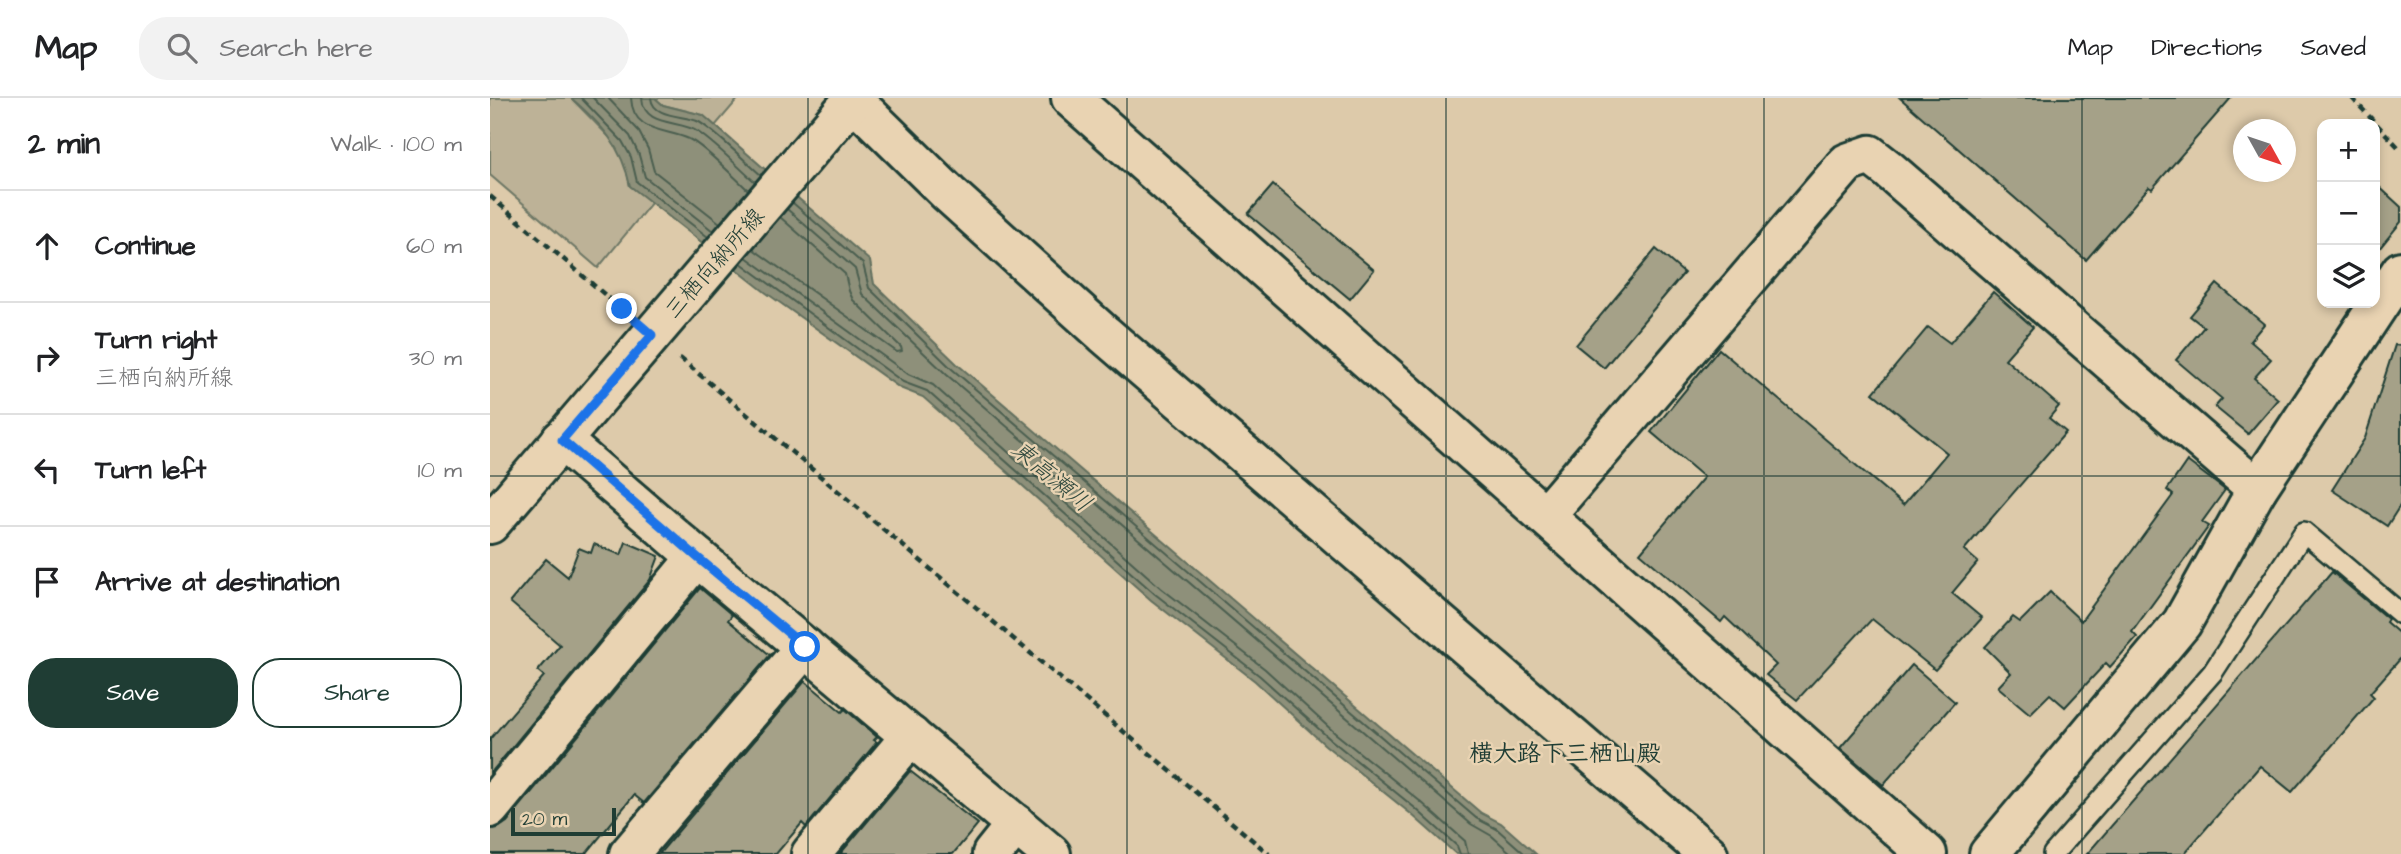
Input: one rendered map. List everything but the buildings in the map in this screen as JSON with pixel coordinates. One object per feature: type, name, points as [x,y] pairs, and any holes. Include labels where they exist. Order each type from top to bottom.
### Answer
[{"type":"street","points":[[1071,98],[1927,854]]},
{"type":"street","points":[[846,107],[949,194],[1104,334],[1708,854]]},
{"type":"street","name":"三栖向納所線","points":[[490,524],[846,107]]},
{"type":"street","points":[[1545,516],[1847,163],[1870,155],[2257,489]]},
{"type":"street","points":[[1989,854],[2182,623],[2257,489],[2401,271]]},
{"type":"street","points":[[562,440],[1051,854]]},
{"type":"street","points":[[490,808],[697,557]]},
{"type":"street","points":[[629,854],[805,647]]},
{"type":"street","points":[[811,854],[911,736]]},
{"type":"street","points":[[992,854],[1017,824]]},
{"type":"lane","points":[[2053,854],[2213,672],[2304,532],[2401,614]]},
{"type":"path","points":[[2352,98],[2401,150]]},
{"type":"path","points":[[490,196],[1269,854]]},
{"type":"shaded area","points":[[490,98],[571,98],[617,145],[624,159],[630,186],[652,202],[598,268],[490,175]]},
{"type":"shaded area","points":[[655,98],[739,98],[715,126],[702,115],[663,105]]},
{"type":"water","name":"東高瀬川","points":[[571,98],[655,98],[663,105],[703,115],[870,261],[874,284],[957,364],[1481,813],[1501,823],[1536,854],[1456,854],[1325,745],[1255,681],[1151,600],[923,397],[900,388],[765,292],[630,186],[616,147],[592,117]]},
{"type":"district","name":"横大路下三栖山殿","points":[[1565,753]]},
{"type":"route","points":[[622,309],[652,335],[562,440],[805,647]]}]
